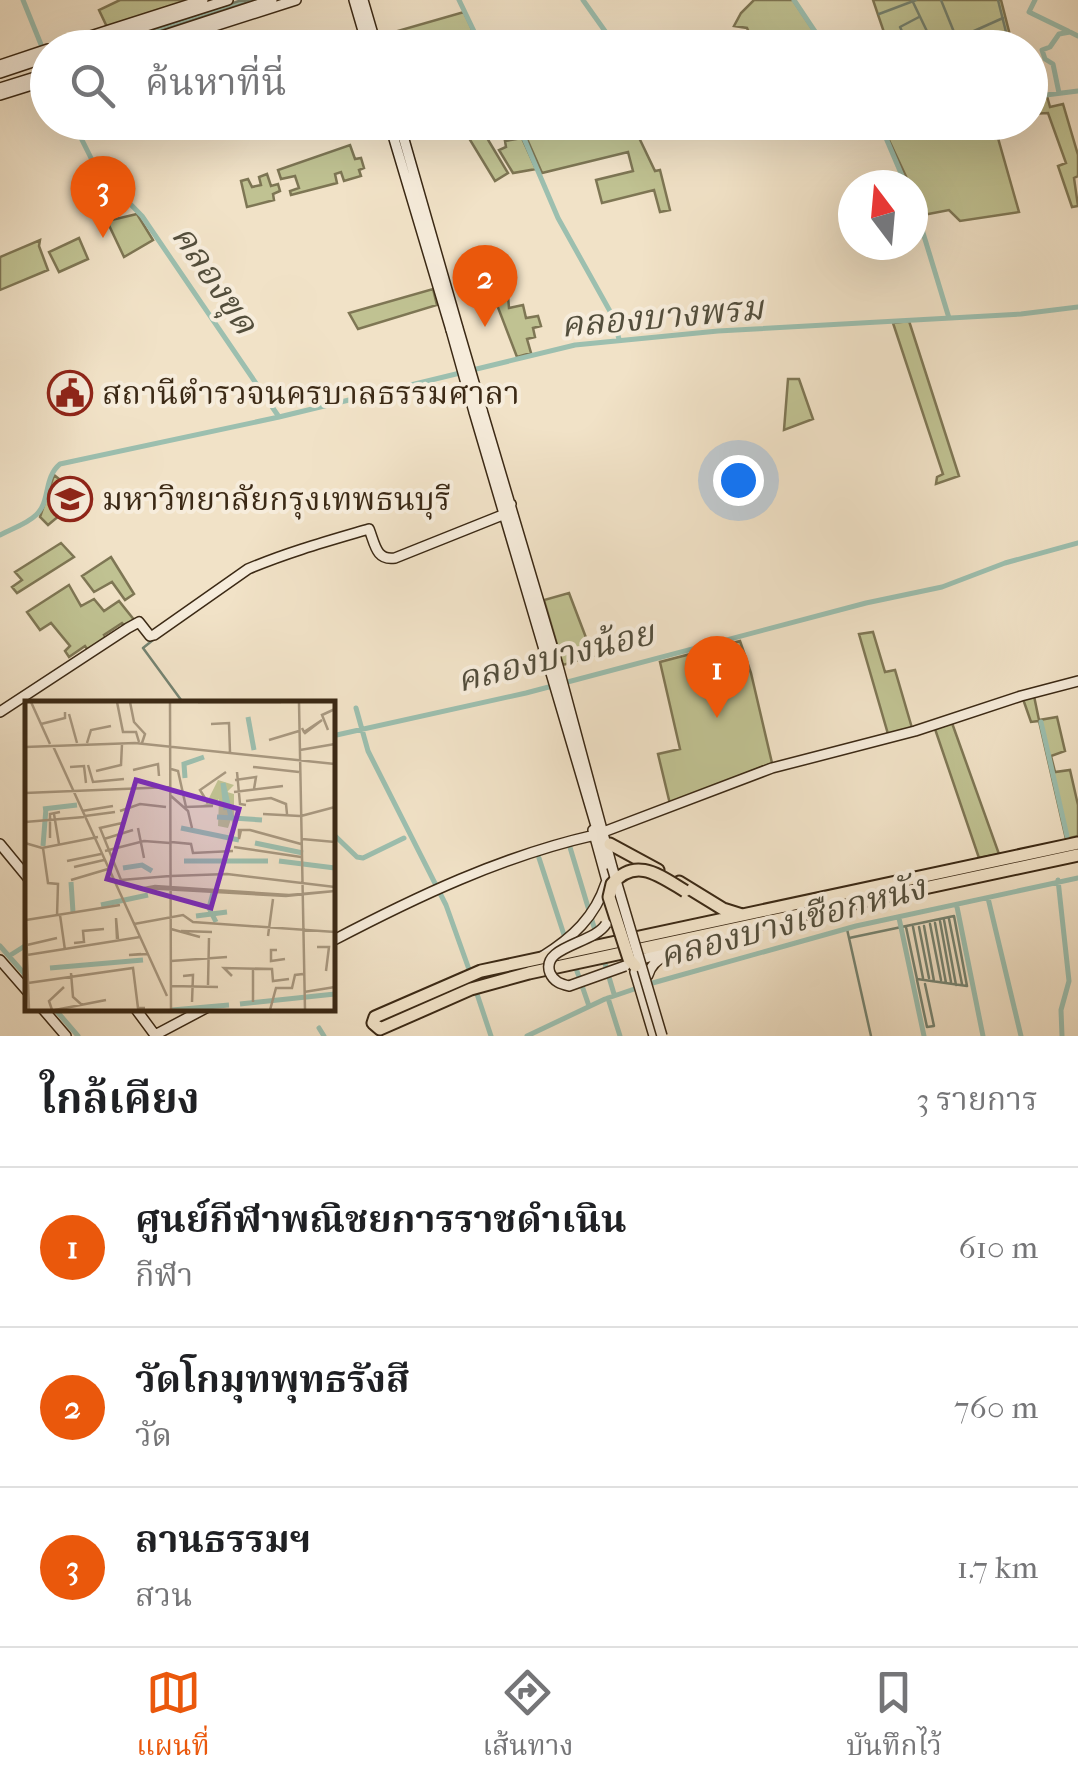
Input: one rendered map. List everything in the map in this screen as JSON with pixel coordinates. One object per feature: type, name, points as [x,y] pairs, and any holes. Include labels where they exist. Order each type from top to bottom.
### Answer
[{"type":"main road","points":[[110,30],[203,0]]},
{"type":"main road","points":[[133,30],[228,0]]},
{"type":"main road","points":[[181,30],[272,0]]},
{"type":"main road","points":[[202,30],[296,0]]},
{"type":"main road","points":[[356,0],[364,30]]},
{"type":"main road","points":[[356,0],[369,30]]},
{"type":"main road","points":[[142,20],[183,14]]},
{"type":"main road","points":[[0,69],[30,59]]},
{"type":"main road","points":[[25,61],[30,60]]},
{"type":"main road","points":[[0,92],[30,82]]},
{"type":"main road","points":[[395,140],[509,513],[594,810],[630,966],[659,1036]]},
{"type":"main road","points":[[404,140],[458,365],[464,366],[471,359],[441,285]]},
{"type":"main road","points":[[468,375],[477,376],[492,431],[488,446],[462,383],[468,375]]},
{"type":"main road","points":[[0,712],[128,628],[139,622],[150,636],[154,635],[248,569],[264,562],[311,544],[369,529],[379,555],[391,558],[509,513]]},
{"type":"main road","points":[[608,837],[763,770],[915,731],[1021,696],[1078,682]]},
{"type":"main road","points":[[594,810],[608,837],[631,928],[621,928],[608,876]]},
{"type":"main road","points":[[594,810],[595,835],[659,1036]]},
{"type":"main road","points":[[335,939],[438,887],[595,835]]},
{"type":"main road","points":[[608,837],[739,914]]},
{"type":"main road","points":[[608,876],[570,952],[377,1023],[472,974],[570,952],[601,952],[734,930],[1078,843]]},
{"type":"main road","points":[[0,844],[25,874]]},
{"type":"main road","points":[[601,952],[739,914],[1078,855]]},
{"type":"main road","points":[[630,966],[609,891],[626,872],[642,869],[720,910],[739,914]]},
{"type":"main road","points":[[608,876],[606,924],[598,934],[554,954],[549,962],[556,981],[570,986],[656,954],[713,941]]},
{"type":"main road","points":[[659,1036],[645,983],[653,963],[734,930]]},
{"type":"main road","points":[[0,960],[25,989]]},
{"type":"main road","points":[[45,1011],[66,1036]]},
{"type":"main road","points":[[137,1011],[154,1035],[200,1011]]},
{"type":"shaded area","points":[[120,0],[190,0],[107,27],[99,10]]},
{"type":"shaded area","points":[[255,0],[164,30],[150,30],[239,1]]},
{"type":"shaded area","points":[[754,0],[793,0],[813,30],[748,30],[734,26]]},
{"type":"shaded area","points":[[873,0],[1001,0],[1009,30],[883,30]]},
{"type":"shaded area","points":[[464,12],[472,30],[401,30]]},
{"type":"shaded area","points":[[1048,100],[1050,107],[1063,104],[1078,155],[1078,176],[1074,178],[1078,206],[1072,207],[1058,166],[1066,163],[1048,113]]},
{"type":"shaded area","points":[[470,140],[488,140],[508,173],[495,181]]},
{"type":"shaded area","points":[[523,140],[536,169],[513,173],[499,150],[506,147],[505,141]]},
{"type":"shaded area","points":[[527,140],[640,140],[655,171],[660,170],[670,210],[660,212],[654,190],[602,203],[596,180],[633,171],[628,152],[542,173]]},
{"type":"shaded area","points":[[889,140],[999,140],[1019,212],[960,221],[949,210],[928,214],[928,170],[903,170]]},
{"type":"shaded area","points":[[350,145],[355,159],[361,158],[361,176],[344,181],[341,172],[335,174],[337,183],[291,195],[290,191],[299,188],[295,176],[281,179],[278,170]]},
{"type":"shaded area","points":[[93,168],[124,199],[101,210],[82,172]]},
{"type":"shaded area","points":[[267,174],[271,186],[278,184],[280,191],[273,194],[274,200],[247,207],[241,181],[248,179],[252,187],[261,185],[259,177]]},
{"type":"shaded area","points":[[137,214],[153,240],[124,257],[107,221]]},
{"type":"shaded area","points":[[79,238],[88,259],[59,272],[49,252]]},
{"type":"shaded area","points":[[40,240],[48,270],[0,290],[0,257]]},
{"type":"shaded area","points":[[433,289],[437,305],[358,329],[349,313]]},
{"type":"shaded area","points":[[508,296],[509,308],[523,305],[526,318],[538,316],[541,326],[533,328],[535,337],[527,339],[531,353],[517,357],[494,297]]},
{"type":"shaded area","points":[[909,321],[959,476],[936,484],[937,477],[943,474],[893,323]]},
{"type":"shaded area","points":[[788,379],[799,379],[813,419],[784,430]]},
{"type":"shaded area","points":[[54,475],[77,493],[78,500],[48,525],[40,517]]},
{"type":"shaded area","points":[[61,543],[74,557],[17,593],[12,587],[22,580],[15,572]]},
{"type":"shaded area","points":[[111,557],[134,594],[125,600],[112,582],[94,592],[82,576]]},
{"type":"shaded area","points":[[69,585],[81,606],[94,599],[104,611],[119,601],[135,621],[126,627],[122,623],[104,635],[107,640],[89,652],[85,646],[69,657],[65,651],[70,646],[51,623],[40,630],[27,612]]},
{"type":"shaded area","points":[[569,593],[593,656],[563,665],[544,600]]},
{"type":"shaded area","points":[[873,632],[885,672],[895,670],[912,728],[888,734],[859,634]]},
{"type":"shaded area","points":[[740,641],[772,763],[670,804],[658,754],[680,749],[660,662]]},
{"type":"shaded area","points":[[1034,696],[1039,720],[1057,717],[1065,751],[1051,756],[1055,772],[1070,770],[1078,805],[1078,836],[1066,839],[1039,721],[1031,722],[1023,699]]},
{"type":"shaded area","points":[[952,723],[999,854],[979,858],[935,729]]},
{"type":"waterway","name":"คลองขุด","points":[[23,0],[35,30]]},
{"type":"waterway","points":[[459,0],[473,30]]},
{"type":"waterway","points":[[583,0],[604,30]]},
{"type":"waterway","points":[[794,0],[814,30]]},
{"type":"waterway","points":[[912,0],[926,30]]},
{"type":"waterway","points":[[879,14],[916,0]]},
{"type":"waterway","points":[[941,0],[953,30]]},
{"type":"waterway","points":[[998,0],[1006,30]]},
{"type":"waterway","points":[[1035,0],[1029,12],[1068,31]]},
{"type":"waterway","points":[[901,30],[900,27],[919,17]]},
{"type":"waterway","points":[[976,30],[1003,18]]},
{"type":"waterway","points":[[1048,48],[1059,34],[1070,32],[1078,36]]},
{"type":"waterway","points":[[1048,61],[1053,64],[1059,93]]},
{"type":"waterway","points":[[1048,95],[1078,91]]},
{"type":"waterway","name":"คลองขุด","points":[[82,140],[97,170],[142,216],[279,417]]},
{"type":"waterway","points":[[525,140],[558,218],[611,313],[619,339]]},
{"type":"waterway","points":[[887,140],[900,170]]},
{"type":"waterway","points":[[928,249],[949,318]]},
{"type":"waterway","name":"คลองบางพรม","points":[[0,535],[36,515],[44,503],[51,476],[60,464],[279,417],[575,345],[718,331],[1021,314],[1078,307]]},
{"type":"waterway","name":"คลองบางน้อย","points":[[335,735],[526,693],[866,603],[942,587],[1005,563],[1078,543]]},
{"type":"waterway","points":[[153,640],[143,648],[182,701]]},
{"type":"waterway","points":[[356,708],[368,751],[446,905],[471,975]]},
{"type":"waterway","points":[[1041,722],[1067,836]]},
{"type":"waterway","points":[[335,836],[363,858],[404,838]]},
{"type":"waterway","points":[[569,844],[600,947]]},
{"type":"waterway","points":[[1007,864],[1078,849]]},
{"type":"waterway","points":[[539,858],[566,941]]},
{"type":"waterway","name":"คลองบางเชือกหนัง","points":[[527,1036],[605,999],[649,984],[856,926],[1078,878]]},
{"type":"waterway","points":[[1058,880],[1069,981],[1061,1010],[1062,1036]]},
{"type":"waterway","points":[[669,937],[922,883]]},
{"type":"waterway","points":[[988,898],[1021,1036]]},
{"type":"waterway","points":[[957,907],[983,1036]]},
{"type":"waterway","points":[[849,938],[954,916],[967,986],[917,979],[906,927]]},
{"type":"waterway","points":[[899,918],[924,1036]]},
{"type":"waterway","points":[[949,919],[962,984]]},
{"type":"waterway","points":[[944,920],[956,985]]},
{"type":"waterway","points":[[940,921],[951,982]]},
{"type":"waterway","points":[[935,923],[946,983]]},
{"type":"waterway","points":[[930,924],[941,980]]},
{"type":"waterway","points":[[924,926],[934,981]]},
{"type":"waterway","points":[[913,927],[923,978]]},
{"type":"waterway","points":[[919,927],[929,978]]},
{"type":"waterway","points":[[847,929],[871,1036]]},
{"type":"waterway","points":[[0,946],[25,975]]},
{"type":"waterway","points":[[9,956],[25,946]]},
{"type":"waterway","points":[[570,951],[589,1006]]},
{"type":"waterway","points":[[603,957],[614,994]]},
{"type":"waterway","points":[[917,980],[927,1027],[934,1026],[925,984]]},
{"type":"waterway","points":[[476,991],[491,1036]]},
{"type":"waterway","points":[[608,998],[620,1036]]},
{"type":"waterway","points":[[57,1011],[78,1036]]},
{"type":"waterway","points":[[319,1028],[324,1036]]},
{"type":"place","name":"ลานธรรมฯ","points":[[103,238]]},
{"type":"place","name":"วัดโกมุทพุทธรังสี","points":[[485,327]]},
{"type":"place","name":"สถานีตำรวจนครบาลธรรมศาลา","points":[[70,393]]},
{"type":"place","name":"มหาวิทยาลัยกรุงเทพธนบุรี","points":[[70,499]]},
{"type":"place","name":"ศูนย์กีฬาพณิชยการราชดำเนิน","points":[[717,718]]}]
